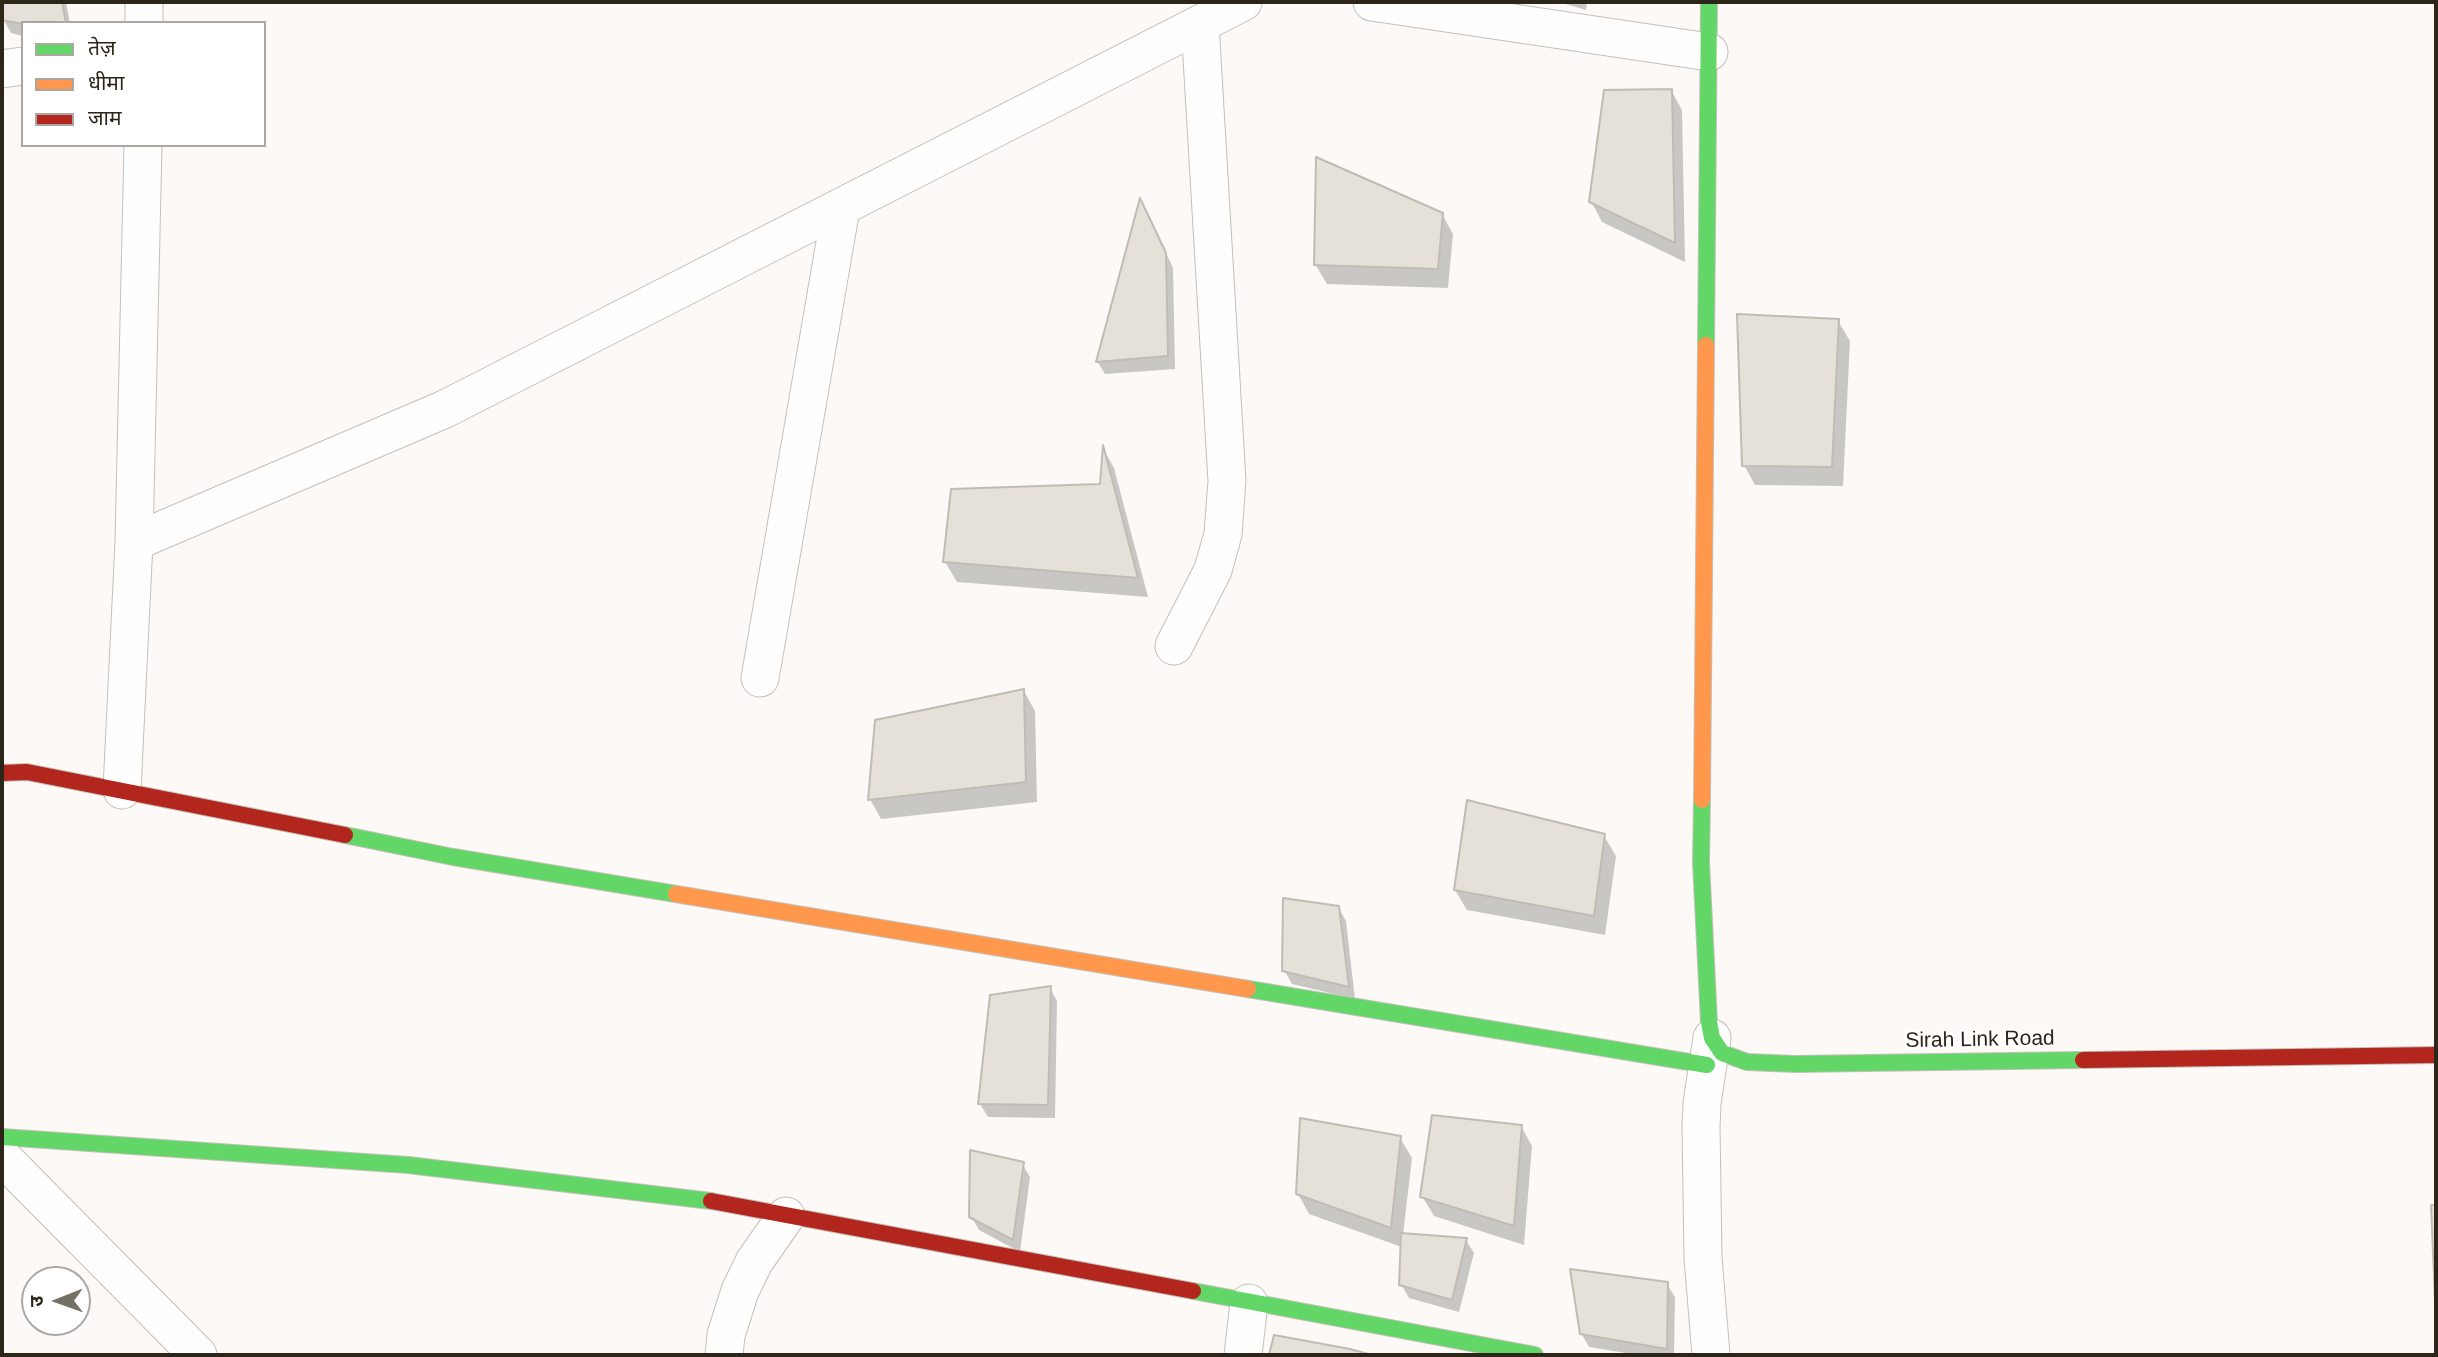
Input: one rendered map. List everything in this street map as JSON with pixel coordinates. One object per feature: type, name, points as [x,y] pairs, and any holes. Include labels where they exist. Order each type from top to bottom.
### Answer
[{"type":"street","points":[[144,2],[144,21]]},
{"type":"street","points":[[134,542],[445,409],[1244,2]]},
{"type":"street","points":[[1372,2],[1709,52]]},
{"type":"street","points":[[1709,2],[1701,862],[1710,1052],[1701,1127],[1703,1258],[1711,1355]]},
{"type":"street","points":[[1174,646],[1213,570],[1223,534],[1227,481],[1200,24]]},
{"type":"street","points":[[2,69],[21,66]]},
{"type":"street","points":[[122,790],[134,542],[143,147]]},
{"type":"street","points":[[760,678],[841,208]]},
{"type":"street","points":[[2,773],[27,772],[453,857],[1710,1052]]},
{"type":"street","name":"Sirah Link Road","points":[[1710,1052],[1748,1062],[1795,1064],[2436,1055]]},
{"type":"street","points":[[2,1137],[408,1165],[709,1201],[1535,1355]]},
{"type":"street","points":[[2,1157],[198,1355]]},
{"type":"street","points":[[724,1355],[726,1335],[740,1291],[754,1262],[786,1216]]},
{"type":"street","points":[[1243,1355],[1249,1303]]},
{"type":"building","points":[[2,2],[62,2],[66,21],[21,21],[21,24],[2,20]]},
{"type":"building","points":[[1672,89],[1675,243],[1589,202],[1604,90]]},
{"type":"building","points":[[1316,157],[1443,213],[1438,269],[1314,265]]},
{"type":"building","points":[[1140,198],[1166,253],[1168,356],[1096,362]]},
{"type":"building","points":[[1737,314],[1839,319],[1832,467],[1742,466]]},
{"type":"building","points":[[1103,445],[1138,578],[943,562],[951,489],[1100,484]]},
{"type":"building","points":[[1024,689],[1026,782],[868,800],[875,720]]},
{"type":"building","points":[[1467,800],[1605,834],[1594,916],[1454,890]]},
{"type":"building","points":[[1283,898],[1339,906],[1349,987],[1282,971]]},
{"type":"building","points":[[1051,986],[1048,1105],[978,1104],[990,995]]},
{"type":"building","points":[[1432,1115],[1522,1125],[1514,1226],[1420,1197]]},
{"type":"building","points":[[1300,1118],[1401,1136],[1391,1228],[1296,1194]]},
{"type":"building","points":[[970,1150],[1024,1162],[1013,1240],[969,1217]]},
{"type":"building","points":[[2431,1205],[2436,1205],[2436,1325]]},
{"type":"building","points":[[1401,1233],[1467,1238],[1452,1300],[1399,1285]]},
{"type":"building","points":[[1570,1269],[1668,1282],[1667,1349],[1580,1334]]},
{"type":"building","points":[[1274,1335],[1350,1349],[1372,1355],[1269,1355]]},
{"type":"traffic: fast","points":[[1706,345],[1709,2]]},
{"type":"traffic: fast","points":[[1702,800],[1701,862],[1709,1022],[1712,1038],[1722,1053],[1747,1062],[1795,1064],[2083,1060]]},
{"type":"traffic: fast","points":[[345,835],[453,857],[676,894]]},
{"type":"traffic: fast","points":[[1248,989],[1707,1065]]},
{"type":"traffic: fast","points":[[2,1137],[408,1165],[711,1201]]},
{"type":"traffic: fast","points":[[1193,1291],[1535,1355]]},
{"type":"traffic: slow","points":[[1702,800],[1706,345]]},
{"type":"traffic: slow","points":[[676,894],[1248,989]]},
{"type":"traffic: jam","points":[[2,773],[27,772],[345,835]]},
{"type":"traffic: jam","points":[[2083,1060],[2436,1055]]},
{"type":"traffic: jam","points":[[711,1201],[1193,1291]]}]
